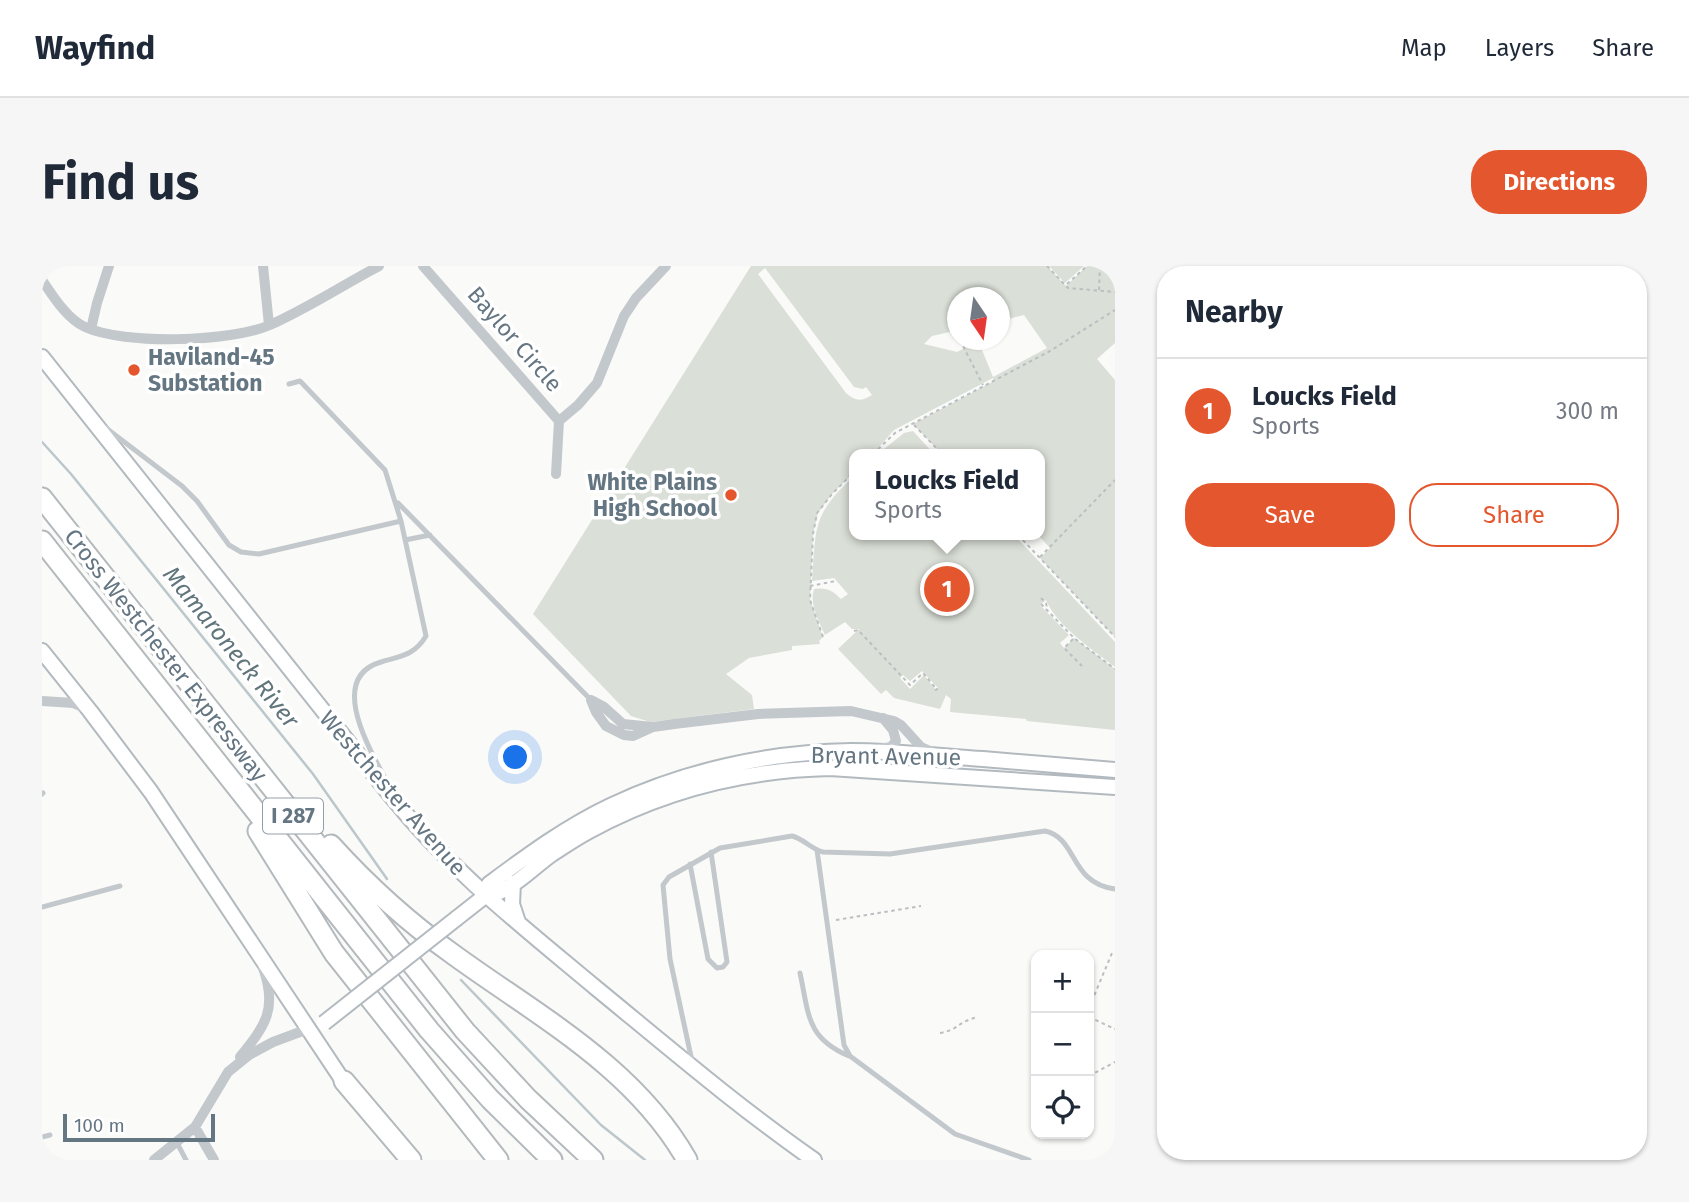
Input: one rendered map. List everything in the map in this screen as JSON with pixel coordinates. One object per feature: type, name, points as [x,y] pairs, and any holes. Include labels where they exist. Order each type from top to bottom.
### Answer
[{"type":"highway","name":"Cross Westchester Expressway","points":[[42,498],[465,1031],[528,1099],[593,1160]]},
{"type":"highway","name":"Cross Westchester Expressway","points":[[42,541],[435,1037],[490,1099],[552,1160]]},
{"type":"highway","points":[[236,744],[351,866],[396,909],[455,956],[570,1036],[619,1077],[659,1118],[687,1160]]},
{"type":"highway","points":[[212,756],[334,953],[498,1160]]},
{"type":"highway","points":[[344,1082],[411,1160]]},
{"type":"main road","name":"Westchester Avenue","points":[[42,357],[402,810],[439,852],[485,896],[696,1070],[814,1160]]},
{"type":"main road","points":[[42,651],[150,792],[398,1160]]},
{"type":"main road","name":"Bryant Avenue","points":[[485,896],[489,884],[554,837],[638,793],[710,769],[813,753],[870,752],[1115,770]]},
{"type":"main road","name":"Bryant Avenue","points":[[308,1029],[324,1023],[485,896],[498,894],[566,845],[621,815],[686,790],[758,773],[830,768],[1115,787]]},
{"type":"main road","points":[[513,883],[512,904],[519,924]]},
{"type":"street","points":[[91,329],[109,266]]},
{"type":"street","points":[[263,266],[269,325]]},
{"type":"street","points":[[42,280],[69,314],[83,326],[136,338],[191,338],[269,325],[379,266]]},
{"type":"street","name":"Baylor Circle","points":[[423,266],[559,421],[578,405],[597,383],[624,316],[636,298],[666,266]]},
{"type":"street","points":[[556,474],[559,421]]},
{"type":"street","points":[[591,699],[596,712],[611,730],[624,735],[633,736],[653,727],[758,714],[851,711],[901,725],[921,747],[940,756]]},
{"type":"street","points":[[42,701],[73,703],[90,711]]},
{"type":"street","points":[[870,752],[895,744],[893,730],[883,718]]},
{"type":"street","points":[[228,1072],[268,1017],[269,988],[259,955]]},
{"type":"street","name":"Bryant Avenue","points":[[154,1160],[195,1127],[228,1072],[249,1055],[273,1042],[308,1029]]},
{"type":"street","points":[[195,1127],[214,1160]]},
{"type":"lane","points":[[289,384],[300,381],[385,470],[396,500],[426,636],[408,655],[377,663],[363,671],[355,684],[355,697],[365,737],[402,810]]},
{"type":"lane","points":[[77,401],[115,436],[182,486],[197,501],[229,545],[241,552],[259,554],[401,521]]},
{"type":"lane","points":[[396,500],[591,699]]},
{"type":"lane","points":[[405,540],[430,535]]},
{"type":"lane","points":[[696,1070],[688,1050],[670,959],[663,890],[669,877],[711,852],[784,836],[803,840],[817,850],[881,855],[1045,831],[1060,839],[1086,877],[1098,885],[1115,889]]},
{"type":"lane","points":[[817,850],[844,1045],[852,1058]]},
{"type":"lane","points":[[690,864],[708,959],[717,968],[723,967],[727,962],[711,852]]},
{"type":"lane","points":[[42,908],[120,886]]},
{"type":"lane","points":[[800,973],[811,1023],[820,1040],[832,1050],[852,1058],[955,1134],[1029,1160]]},
{"type":"lane","points":[[42,1137],[50,1135]]},
{"type":"lane","points":[[177,1143],[186,1160]]},
{"type":"path","points":[[1046,266],[1068,288],[1115,292]]},
{"type":"path","points":[[1066,286],[1087,266]]},
{"type":"path","points":[[1099,291],[1100,266]]},
{"type":"path","points":[[880,448],[895,433],[1050,351],[1115,310]]},
{"type":"path","points":[[965,350],[984,387]]},
{"type":"path","points":[[913,424],[937,449]]},
{"type":"path","points":[[823,637],[811,606],[809,586],[813,534],[817,513],[849,477]]},
{"type":"path","points":[[1040,558],[1115,480]]},
{"type":"path","points":[[1023,540],[1115,637]]},
{"type":"path","points":[[809,586],[836,581]]},
{"type":"path","points":[[1041,598],[1047,609]]},
{"type":"path","points":[[1041,604],[1074,638],[1115,669]]},
{"type":"path","points":[[854,631],[858,630],[910,685],[923,673],[936,691],[938,688]]},
{"type":"path","points":[[1074,638],[1064,648],[1082,666]]},
{"type":"path","points":[[827,921],[921,906]]},
{"type":"path","points":[[1094,996],[1112,953]]},
{"type":"path","points":[[940,1033],[954,1031],[963,1020],[978,1017]]},
{"type":"path","points":[[1094,1019],[1115,1029]]},
{"type":"path","points":[[1094,1073],[1115,1062]]},
{"type":"shaded area","name":"White Plains High School","points":[[751,266],[1047,266],[1066,286],[1087,266],[1115,266],[1115,343],[1097,359],[1115,380],[1115,637],[1040,558],[1050,548],[1043,540],[1045,540],[1045,449],[937,449],[913,424],[994,381],[993,378],[894,430],[877,449],[849,449],[849,477],[818,513],[813,534],[810,599],[823,637],[819,641],[820,644],[792,646],[792,650],[749,658],[726,674],[752,695],[754,709],[650,722],[631,716],[533,614]],"holes":[[[765,268],[854,387],[866,387],[872,395],[858,400],[846,393],[758,274]]]},
{"type":"shaded area","points":[[1049,266],[1084,266],[1065,283]]},
{"type":"shaded area","points":[[913,431],[929,449],[884,449],[904,433]]},
{"type":"shaded area","points":[[849,481],[849,540],[1019,540],[1115,642],[1115,667],[1067,628],[1046,600],[1040,605],[1069,635],[1060,643],[1064,648],[1074,638],[1115,669],[1115,730],[950,712],[951,699],[946,695],[940,709],[894,698],[886,690],[881,694],[838,649],[859,629],[852,629],[845,622],[825,635],[814,606],[814,589],[829,590],[841,599],[848,594],[834,578],[812,581],[816,534],[823,512]],"holes":[[[922,671],[938,688],[936,690],[924,675],[910,689],[900,678],[903,675],[910,681]]]},
{"type":"waterway","name":"Mamaroneck River","points":[[42,442],[71,474],[313,774],[387,879]]},
{"type":"waterway","name":"Mamaroneck River","points":[[461,980],[601,1125],[645,1160]]},
{"type":"place","name":"Haviland-45 Substation","points":[[134,370]]},
{"type":"place","name":"White Plains High School","points":[[731,495]]},
{"type":"place","name":"Loucks Field","points":[[947,589]]}]
